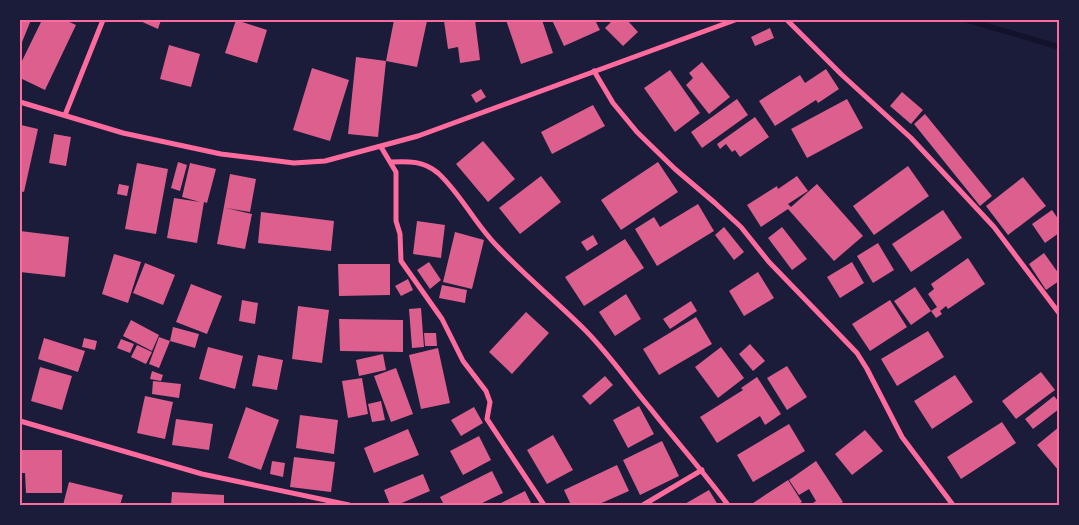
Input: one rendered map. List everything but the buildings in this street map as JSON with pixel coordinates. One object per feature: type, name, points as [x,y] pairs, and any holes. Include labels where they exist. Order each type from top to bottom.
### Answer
[{"type":"street","points":[[65,115],[103,20]]},
{"type":"street","points":[[20,102],[124,133],[220,154],[294,162],[325,161],[381,147],[735,20]]},
{"type":"street","points":[[787,20],[918,145],[994,227],[1059,313]]},
{"type":"street","points":[[594,71],[613,103],[637,132],[675,169],[741,227],[769,262],[857,354],[867,369],[902,437],[953,505]]},
{"type":"street","points":[[381,147],[396,172],[398,184],[396,221],[400,234],[401,261],[442,319],[463,361],[486,391],[490,402],[487,419],[544,505]]},
{"type":"street","points":[[391,162],[412,161],[426,165],[438,173],[461,199],[491,241],[527,278],[584,330],[628,378],[649,408],[702,470],[728,505]]},
{"type":"street","points":[[20,421],[202,474],[349,505]]},
{"type":"street","points":[[644,505],[702,470]]},
{"type":"waterway","points":[[967,20],[1059,47]]}]
